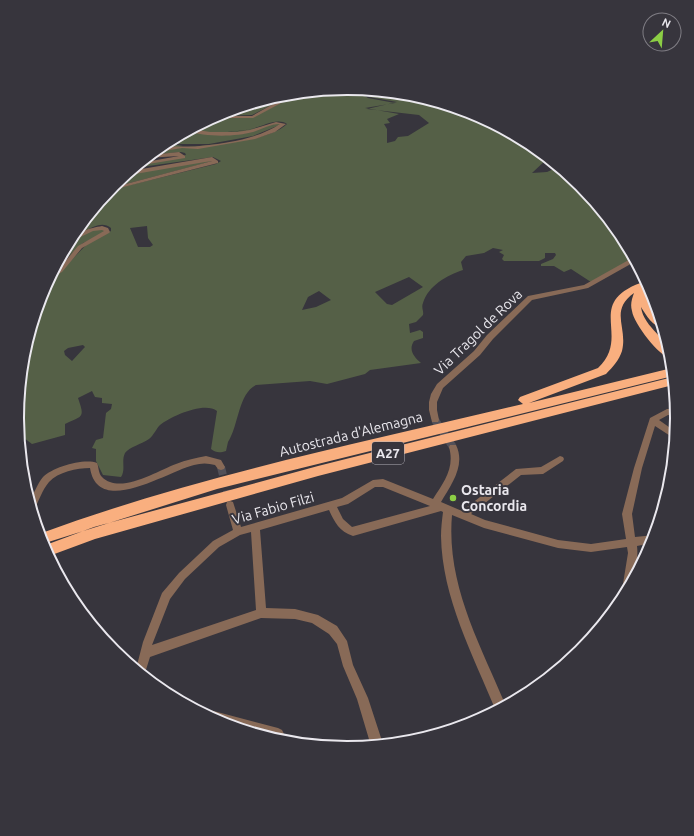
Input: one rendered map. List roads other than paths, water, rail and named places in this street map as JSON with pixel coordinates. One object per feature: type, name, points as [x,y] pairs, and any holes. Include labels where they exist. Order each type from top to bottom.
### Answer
[{"type":"highway","name":"A27","points":[[459,423],[602,371],[611,362],[617,345],[614,319],[618,301],[624,294],[633,288],[642,286]]},
{"type":"highway","points":[[643,289],[636,299],[638,317],[646,329],[662,345]]},
{"type":"highway","points":[[645,294],[645,303],[651,316],[654,319]]},
{"type":"highway","name":"Autostrada d'Alemagna","points":[[47,537],[93,521],[217,484],[459,423],[667,373]]},
{"type":"highway","name":"Autostrada d'Alemagna","points":[[52,549],[94,533],[318,471],[668,382]]},
{"type":"highway","name":"A27","points":[[622,395],[668,387]]},
{"type":"street","points":[[230,117],[252,117],[281,102]]},
{"type":"street","points":[[167,150],[182,147],[198,148],[255,138],[273,131],[284,124],[278,123],[249,132],[202,134],[196,132]]},
{"type":"street","points":[[149,163],[183,157],[179,154],[158,156]]},
{"type":"street","points":[[123,186],[216,162],[212,159],[138,171]]},
{"type":"street","points":[[59,272],[80,247],[107,232],[106,229],[97,228],[80,236]]},
{"type":"street","name":"Via Tragol de Rova","points":[[435,420],[431,404],[439,388],[477,353],[490,337],[524,302],[536,296],[586,287],[630,262]]},
{"type":"street","points":[[629,576],[633,553],[627,514],[638,468],[653,420],[670,412]]},
{"type":"street","points":[[653,420],[669,432]]},
{"type":"street","points":[[453,447],[456,454],[454,468],[441,507],[453,587],[499,703]]},
{"type":"street","points":[[35,501],[49,477],[60,472],[85,465],[94,465],[96,478],[107,486],[116,488],[132,485],[204,458],[218,462],[221,468]]},
{"type":"street","points":[[462,516],[518,472],[544,470],[560,459]]},
{"type":"street","name":"Via Fabio Filzi","points":[[141,667],[145,653],[166,596],[182,576],[216,544],[238,532],[345,501],[373,484],[378,483],[462,516],[492,526],[578,548],[591,548],[646,540]]},
{"type":"street","points":[[230,505],[238,532]]},
{"type":"street","points":[[332,505],[342,526],[346,530],[353,532],[441,507]]},
{"type":"street","points":[[255,527],[261,613]]},
{"type":"street","points":[[145,653],[261,613],[295,614],[314,619],[333,630],[342,641],[348,666],[362,698],[375,739]]},
{"type":"tunnel","points":[[435,420],[453,447]]},
{"type":"tunnel","points":[[221,467],[229,500]]},
{"type":"place","name":"Ostaria Concordia","points":[[453,498]]}]
